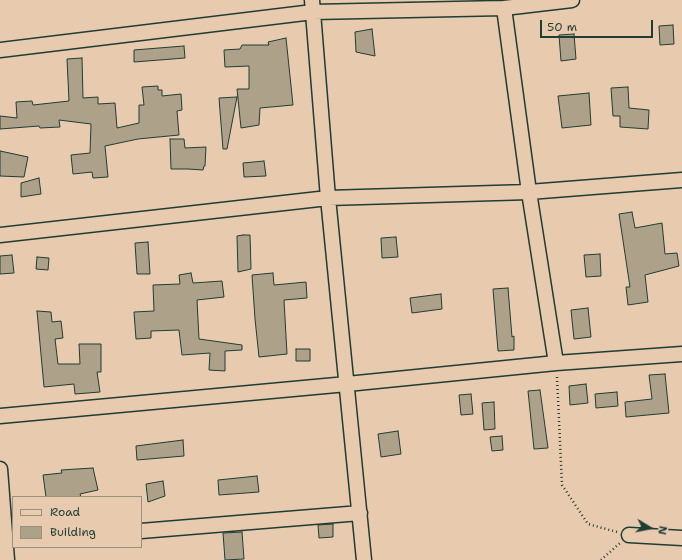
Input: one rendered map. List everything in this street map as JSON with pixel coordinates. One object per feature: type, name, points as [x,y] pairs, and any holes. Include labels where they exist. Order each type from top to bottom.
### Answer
[{"type":"street","points":[[0,50],[312,6],[504,8],[572,0]]},
{"type":"street","points":[[312,6],[328,198],[364,560]]},
{"type":"street","points":[[504,8],[529,192],[556,363]]},
{"type":"street","points":[[0,235],[328,198],[529,192],[682,180]]},
{"type":"street","points":[[0,416],[556,363],[682,354]]},
{"type":"street","points":[[0,469],[9,542],[7,560]]},
{"type":"street","points":[[142,531],[360,513]]},
{"type":"street","points":[[629,535],[682,538]]},
{"type":"path","points":[[556,363],[562,485],[588,524],[629,535]]},
{"type":"path","points":[[601,560],[629,535]]},
{"type":"building","points":[[673,25],[674,44],[660,45],[659,26]]},
{"type":"building","points":[[372,29],[375,56],[356,52],[355,32]]},
{"type":"building","points":[[574,34],[576,59],[561,61],[559,35]]},
{"type":"building","points":[[286,38],[293,105],[260,108],[259,125],[241,128],[237,89],[249,89],[249,66],[225,67],[224,50],[240,49],[242,45],[269,45],[268,42]]},
{"type":"building","points":[[184,46],[185,58],[134,62],[134,50]]},
{"type":"building","points":[[82,58],[83,98],[98,97],[98,104],[115,103],[117,128],[139,123],[139,105],[144,105],[142,87],[158,86],[158,90],[162,90],[162,96],[181,94],[182,110],[177,111],[179,135],[138,139],[105,146],[108,177],[93,178],[92,172],[73,174],[71,155],[90,153],[91,124],[59,120],[60,127],[40,128],[39,126],[0,129],[0,116],[17,118],[16,102],[32,101],[33,105],[69,101],[67,59]]},
{"type":"building","points":[[628,87],[629,108],[649,110],[648,129],[620,127],[620,116],[613,116],[611,88]]},
{"type":"building","points":[[589,93],[591,125],[562,128],[558,96]]},
{"type":"building","points":[[237,97],[227,149],[223,149],[219,98]]},
{"type":"building","points":[[170,139],[184,139],[185,148],[206,147],[205,166],[203,170],[171,169]]},
{"type":"building","points":[[0,151],[28,157],[24,177],[0,176]]},
{"type":"building","points":[[264,161],[266,176],[244,177],[243,163]]},
{"type":"building","points":[[39,178],[41,194],[21,197],[21,183]]},
{"type":"building","points":[[632,212],[635,228],[662,223],[665,254],[677,253],[679,266],[645,275],[648,302],[628,305],[626,287],[630,287],[619,214]]},
{"type":"building","points":[[250,235],[251,269],[238,272],[237,236]]},
{"type":"building","points":[[396,237],[398,257],[382,258],[381,238]]},
{"type":"building","points":[[148,242],[150,274],[137,274],[135,243]]},
{"type":"building","points":[[600,254],[601,276],[586,277],[584,255]]},
{"type":"building","points":[[12,255],[14,273],[0,274],[0,256]]},
{"type":"building","points":[[37,257],[49,258],[48,270],[36,269]]},
{"type":"building","points":[[191,273],[193,283],[222,281],[224,297],[197,300],[199,339],[242,345],[242,350],[225,351],[225,371],[209,370],[210,353],[182,355],[179,330],[151,331],[151,338],[136,339],[134,312],[154,311],[153,285],[180,284],[179,275]]},
{"type":"building","points":[[273,273],[274,285],[306,282],[307,298],[284,300],[287,354],[259,357],[252,275]]},
{"type":"building","points":[[508,288],[512,337],[514,336],[514,350],[498,351],[493,289]]},
{"type":"building","points":[[441,294],[442,309],[412,313],[410,298]]},
{"type":"building","points":[[588,308],[591,337],[574,339],[571,310]]},
{"type":"building","points":[[37,311],[51,312],[52,322],[61,321],[63,338],[55,339],[58,364],[80,364],[79,344],[101,344],[101,372],[97,372],[100,392],[75,394],[74,384],[44,387]]},
{"type":"building","points":[[296,349],[310,349],[310,361],[296,361]]},
{"type":"building","points":[[665,374],[669,413],[626,417],[625,402],[652,399],[649,375]]},
{"type":"building","points":[[586,384],[588,403],[570,405],[569,386]]},
{"type":"building","points":[[540,390],[548,448],[534,449],[528,391]]},
{"type":"building","points":[[617,392],[618,406],[596,408],[595,394]]},
{"type":"building","points":[[471,394],[473,414],[461,415],[459,395]]},
{"type":"building","points":[[494,402],[495,429],[484,430],[482,403]]},
{"type":"building","points":[[398,431],[401,454],[381,457],[378,434]]},
{"type":"building","points":[[502,436],[503,450],[492,451],[490,437]]},
{"type":"building","points":[[183,440],[184,456],[137,460],[136,446]]},
{"type":"building","points":[[93,468],[98,490],[80,494],[81,496],[46,496],[43,475],[62,473],[61,470]]},
{"type":"building","points":[[257,476],[259,492],[219,495],[218,480]]},
{"type":"building","points":[[163,481],[165,496],[148,502],[146,484]]},
{"type":"building","points":[[333,524],[333,537],[319,538],[318,525]]},
{"type":"building","points":[[242,532],[244,559],[225,560],[223,533]]}]
